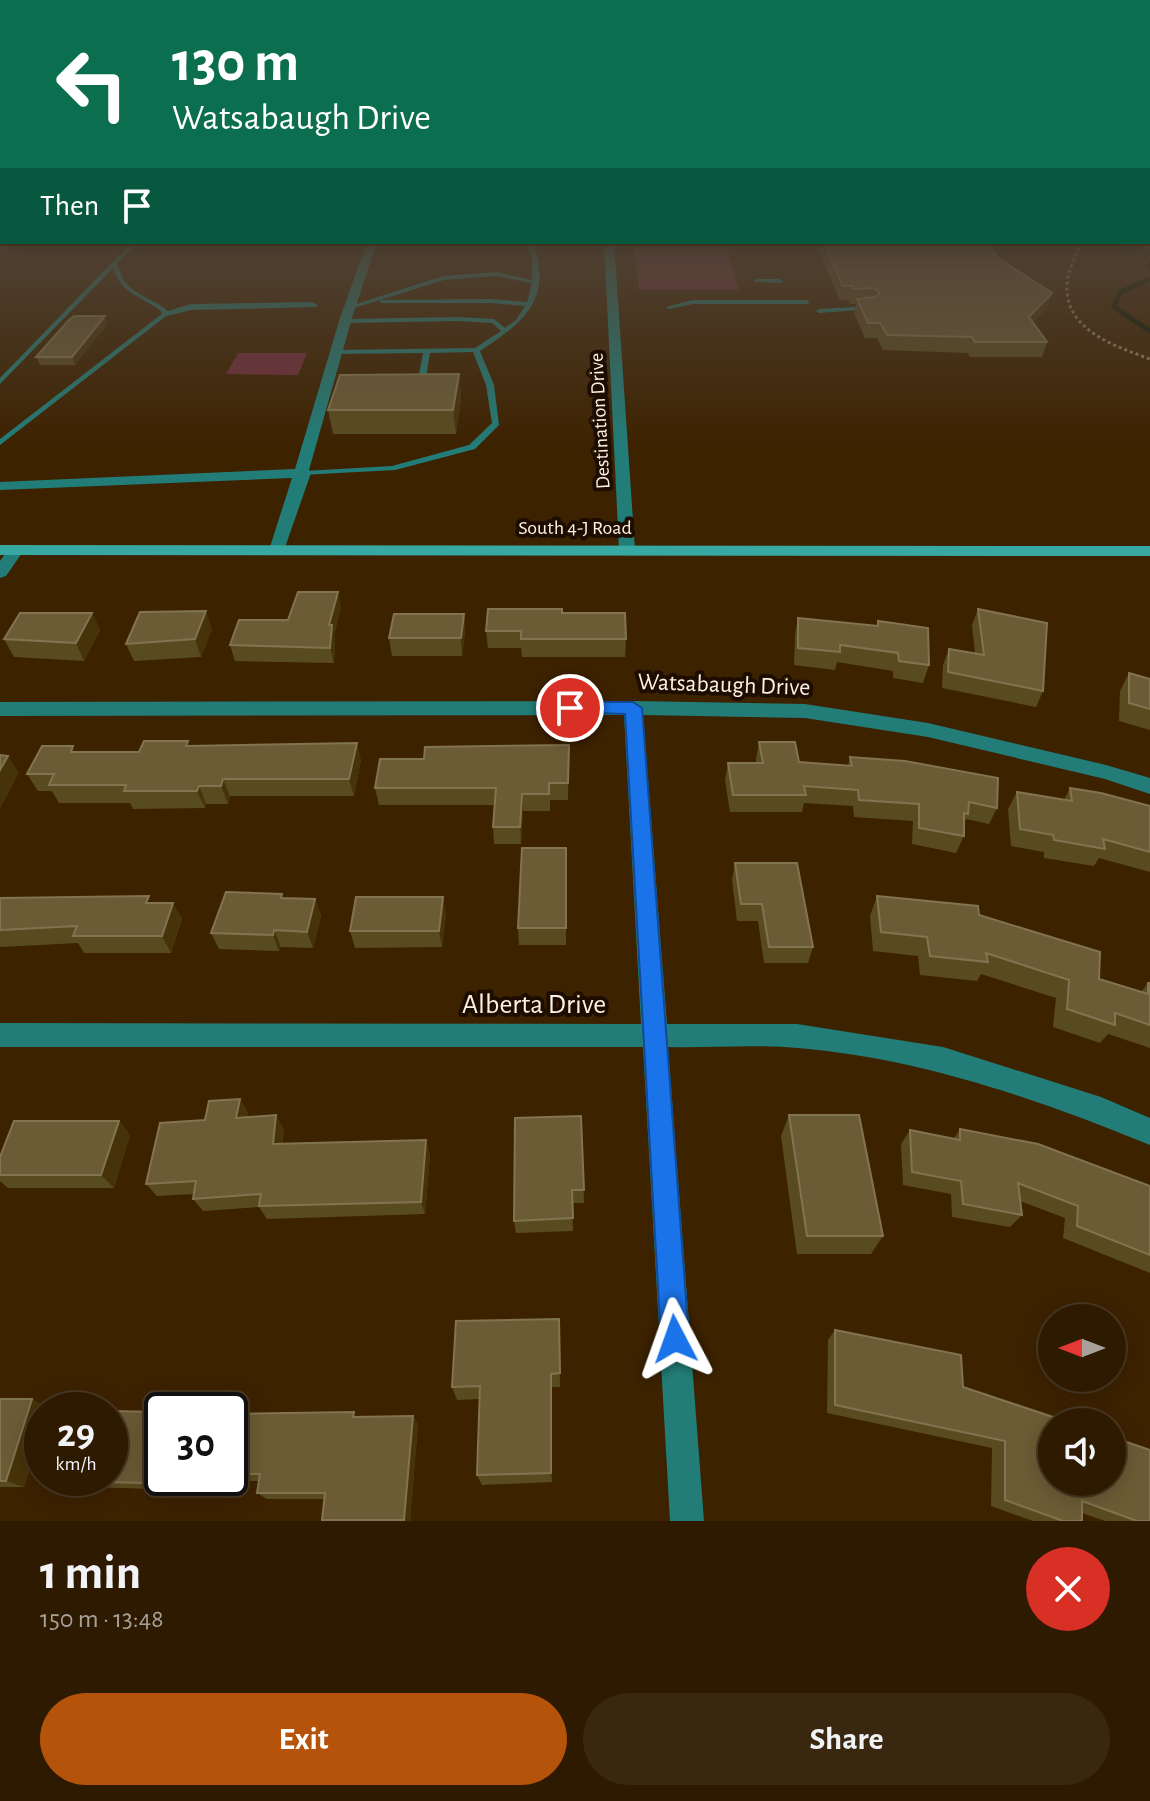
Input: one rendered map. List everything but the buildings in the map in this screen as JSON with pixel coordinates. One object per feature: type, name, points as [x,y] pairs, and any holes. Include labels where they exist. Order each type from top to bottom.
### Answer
[{"type":"main road","name":"South 4-J Road","points":[[8,550],[1094,551],[1150,554]]},
{"type":"street","points":[[167,313],[191,307],[312,305]]},
{"type":"street","name":"Destination Drive","points":[[613,305],[627,550]]},
{"type":"street","points":[[277,550],[304,473],[335,352],[350,307]]},
{"type":"street","points":[[0,486],[304,473]]},
{"type":"street","points":[[0,573],[8,550]]},
{"type":"street","points":[[633,708],[687,1521]]},
{"type":"street","name":"Watsabaugh Drive","points":[[0,709],[633,708],[805,711],[912,727],[1106,772],[1150,786]]},
{"type":"street","name":"Alberta Drive","points":[[0,1035],[797,1036],[943,1059],[1101,1110],[1150,1132]]},
{"type":"lane","points":[[0,382],[76,305]]},
{"type":"lane","points":[[0,443],[167,313],[160,305]]},
{"type":"lane","points":[[350,307],[359,305]]},
{"type":"lane","points":[[335,352],[476,350],[519,320],[529,305]]},
{"type":"lane","points":[[669,307],[679,305]]},
{"type":"lane","points":[[819,311],[871,308]]},
{"type":"lane","points":[[345,321],[494,321],[504,331]]},
{"type":"lane","points":[[304,473],[392,468],[472,447],[496,423],[490,385],[476,350]]},
{"type":"lane","points":[[420,394],[427,351]]},
{"type":"path","points":[[1071,305],[1077,320],[1104,339],[1150,359]]},
{"type":"shaded area","points":[[238,353],[307,353],[298,375],[226,374]]},
{"type":"waterway","points":[[1115,305],[1150,331]]},
{"type":"route","points":[[570,708],[633,708],[675,1339]]}]
